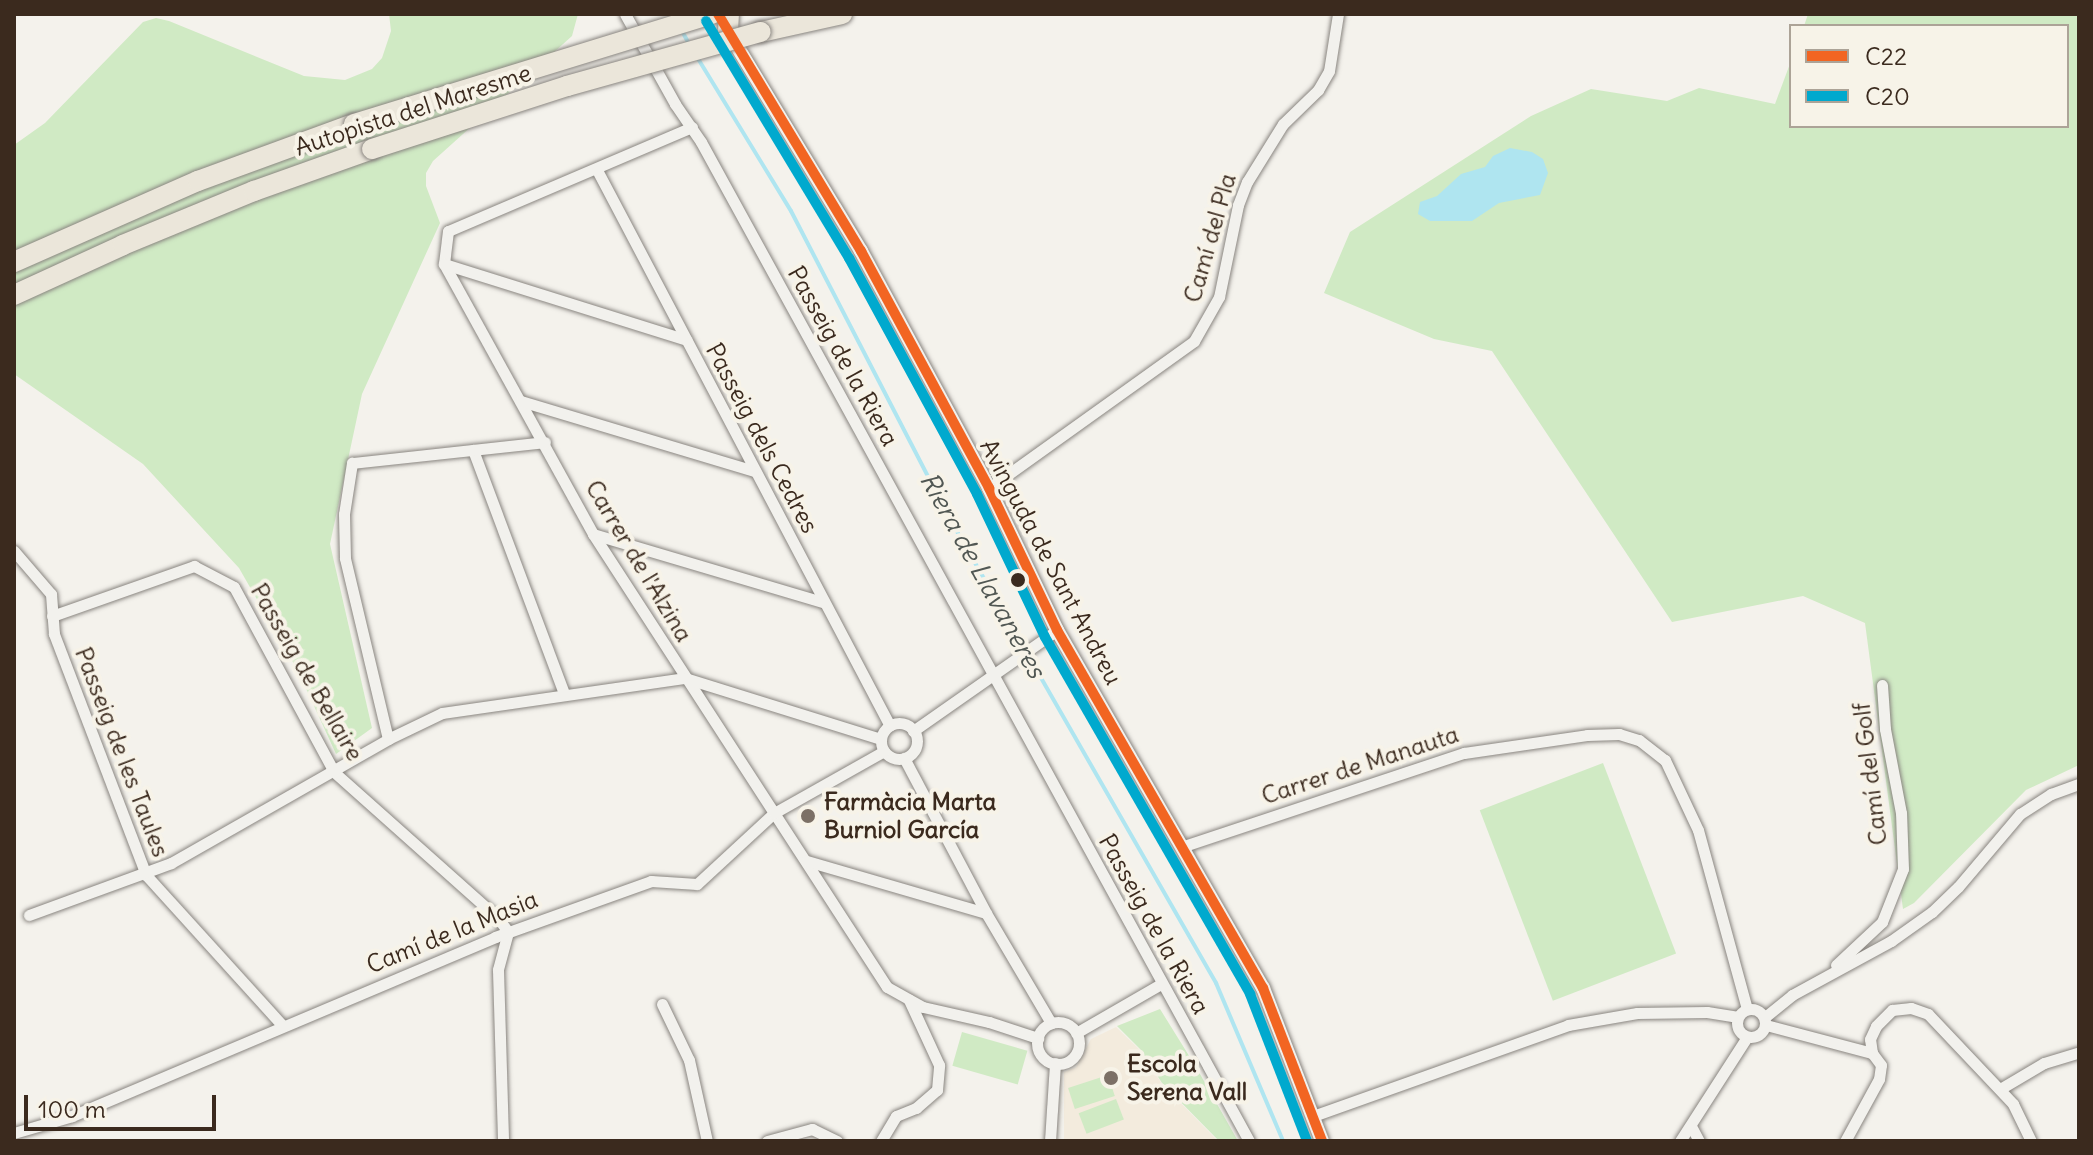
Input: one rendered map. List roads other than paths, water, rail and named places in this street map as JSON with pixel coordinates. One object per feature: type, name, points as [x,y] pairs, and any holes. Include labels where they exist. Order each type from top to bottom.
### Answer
[{"type":"highway","name":"Autopista del Maresme","points":[[14,262],[198,181],[354,124],[711,14]]},
{"type":"highway","name":"Autopista del Maresme","points":[[14,295],[123,245],[254,191],[372,149],[567,86],[761,32],[842,14]]},
{"type":"street","name":"Passeig de la Riera","points":[[625,14],[675,104],[692,127],[1249,1141]]},
{"type":"street","name":"Camí del Pla","points":[[989,488],[1194,341],[1219,297],[1238,205],[1247,182],[1276,134],[1318,90],[1329,71],[1338,14]]},
{"type":"street","name":"Avinguda de Sant Andreu","points":[[725,20],[861,251],[989,488],[1057,630],[1263,988],[1322,1141]]},
{"type":"street","points":[[686,340],[444,264],[448,231],[692,127]]},
{"type":"street","name":"Passeig dels Cedres","points":[[597,170],[890,726]]},
{"type":"street","name":"Carrer de l'Alzina","points":[[444,264],[545,442],[593,534],[887,987],[908,999],[1038,1038]]},
{"type":"street","points":[[521,401],[755,471]]},
{"type":"street","points":[[388,739],[345,558],[344,514],[352,463],[545,442]]},
{"type":"street","points":[[473,450],[564,693]]},
{"type":"street","points":[[593,534],[823,602]]},
{"type":"street","name":"Passeig de les Taules","points":[[14,551],[51,594],[54,634],[146,875],[282,1025]]},
{"type":"street","name":"Passeig de Bellaire","points":[[52,616],[194,566],[234,587],[334,772],[498,918],[508,932]]},
{"type":"street","points":[[913,731],[1057,630]]},
{"type":"street","points":[[29,915],[146,875],[388,739],[442,713],[564,693],[685,678],[883,745],[893,758],[904,758],[916,745],[913,731],[903,724],[890,726],[883,745]]},
{"type":"street","name":"Camí del Golf","points":[[1827,973],[1882,922],[1903,869],[1901,813],[1885,729],[1882,685]]},
{"type":"street","name":"Carrer de Manauta","points":[[1184,846],[1464,753],[1619,734],[1654,748],[1676,779],[1698,830],[1742,1013],[1738,1028],[1747,1037]]},
{"type":"street","name":"Camí de la Masia","points":[[14,1133],[72,1116],[508,932],[651,881],[697,884],[774,813],[883,745]]},
{"type":"street","points":[[904,758],[986,913],[1051,1023]]},
{"type":"street","points":[[1680,1141],[1747,1037],[1757,1035],[1766,1021],[1827,973],[1891,941],[1932,912],[1958,887],[2020,814],[2051,794],[2079,784]]},
{"type":"street","points":[[807,861],[986,913]]},
{"type":"street","points":[[503,1141],[498,970],[508,932]]},
{"type":"street","points":[[1076,1033],[1161,984]]},
{"type":"street","points":[[881,1141],[896,1116],[916,1108],[937,1090],[939,1065],[908,999]]},
{"type":"street","points":[[662,1004],[689,1060],[707,1141]]},
{"type":"street","points":[[1845,1141],[1879,1079],[1881,1065],[1872,1053],[1870,1039],[1876,1026],[1892,1010],[1911,1008],[1928,1014],[1944,1028],[2000,1089],[2013,1104],[2031,1141]]},
{"type":"street","points":[[1313,1116],[1568,1025],[1637,1013],[1742,1013],[1872,1053]]},
{"type":"street","points":[[1051,1023],[1066,1024],[1076,1033],[1076,1055],[1065,1063],[1055,1063],[1040,1054],[1038,1038],[1051,1023]]},
{"type":"street","points":[[2000,1089],[2044,1063],[2079,1052]]},
{"type":"street","points":[[1050,1141],[1055,1063]]},
{"type":"street","points":[[1691,1126],[1699,1141]]},
{"type":"street","points":[[767,1141],[812,1129],[837,1141]]},
{"type":"water","points":[[1510,148],[1532,152],[1543,159],[1548,173],[1540,195],[1499,203],[1472,221],[1430,221],[1418,214],[1420,202],[1437,196],[1461,174],[1485,167],[1493,156]]},
{"type":"waterway","name":"Riera de Llavaneres","points":[[681,29],[690,46]]},
{"type":"waterway","name":"Riera de Llavaneres","points":[[697,57],[791,211],[951,521],[1216,983],[1283,1141]]},
{"type":"place","name":"Farmàcia Marta Burniol García","points":[[808,816]]},
{"type":"place","name":"Escola Serena Vall","points":[[1111,1078]]}]
